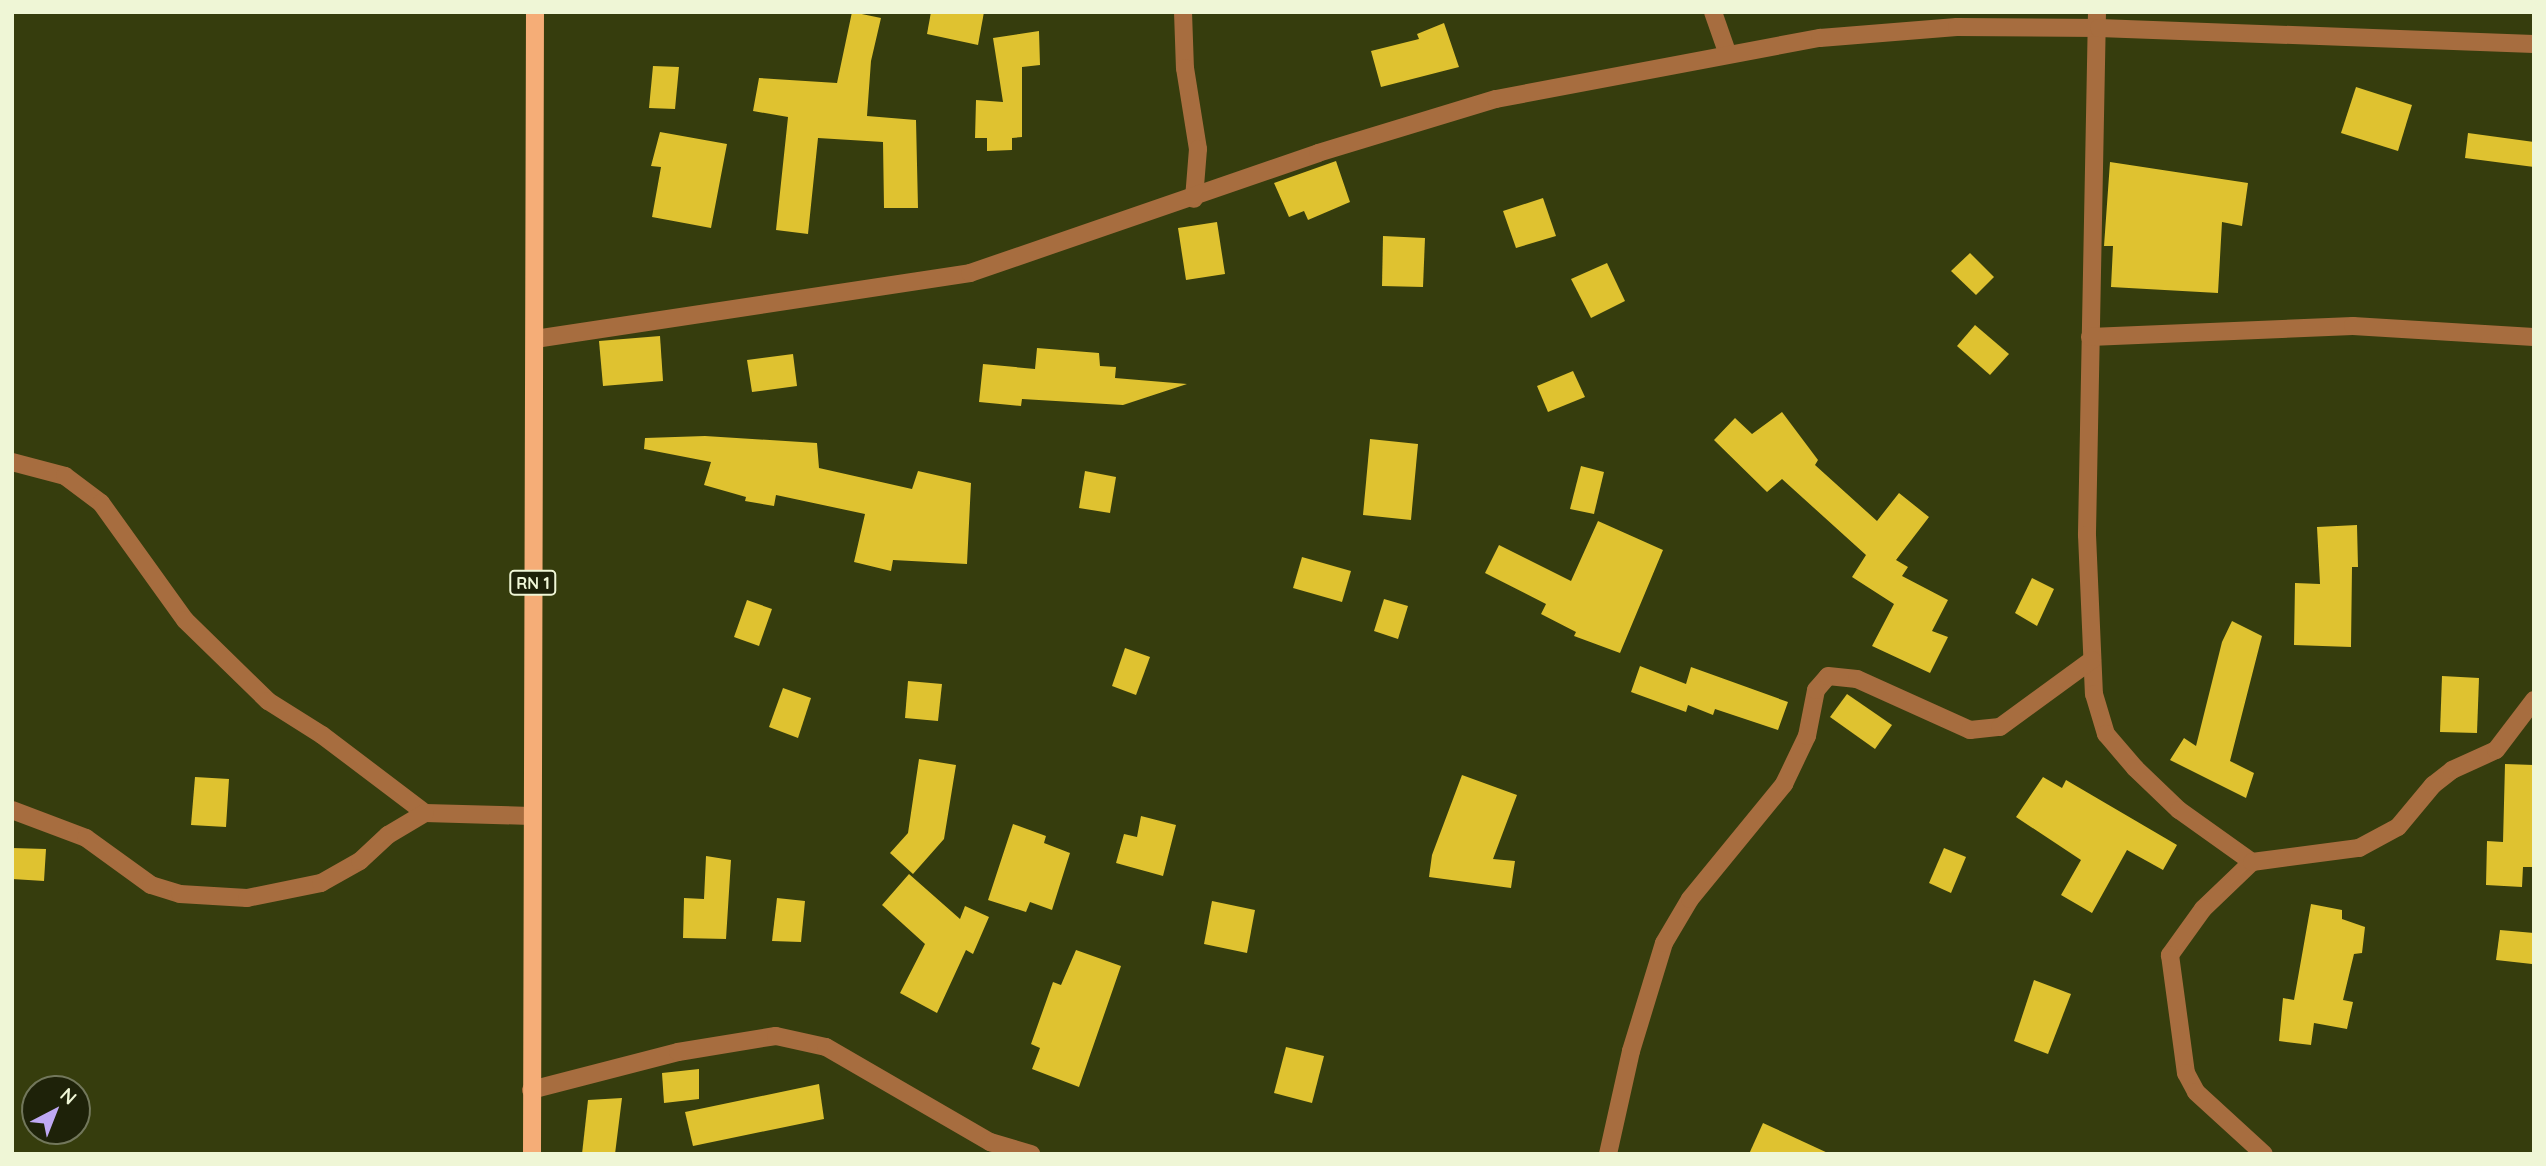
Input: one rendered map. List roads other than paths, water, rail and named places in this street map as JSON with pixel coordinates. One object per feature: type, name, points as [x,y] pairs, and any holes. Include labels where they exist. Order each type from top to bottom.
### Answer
[{"type":"main road","name":"RN 1","points":[[532,1154],[531,816],[536,12]]},
{"type":"street","points":[[1183,12],[1185,68],[1198,149],[1194,199]]},
{"type":"street","points":[[1713,12],[1727,52]]},
{"type":"street","points":[[536,339],[970,272],[1194,199],[1318,153],[1496,99],[1727,52],[1820,38],[1956,27],[2098,20],[2534,44]]},
{"type":"street","points":[[2098,20],[2087,535],[2094,694],[2106,734],[2179,810],[2252,862]]},
{"type":"street","points":[[2090,337],[2353,326],[2534,337]]},
{"type":"street","points":[[12,462],[65,476],[101,503],[185,620],[268,701],[322,735],[425,813]]},
{"type":"street","points":[[1608,1154],[1664,943],[1690,899],[1784,784],[1807,736],[1816,690],[1828,676],[1857,679],[1970,730],[2000,727],[2092,660]]},
{"type":"street","points":[[2264,1154],[2196,1092],[2186,1073],[2170,955],[2203,909],[2252,862],[2359,848],[2398,827],[2432,785],[2452,770],[2496,750],[2534,700]]},
{"type":"street","points":[[12,810],[86,838],[151,885],[180,894],[247,898],[321,883],[359,861],[387,835],[425,813],[531,816]]},
{"type":"street","points":[[531,1090],[678,1052],[776,1036],[826,1047],[990,1142],[1031,1154]]}]
